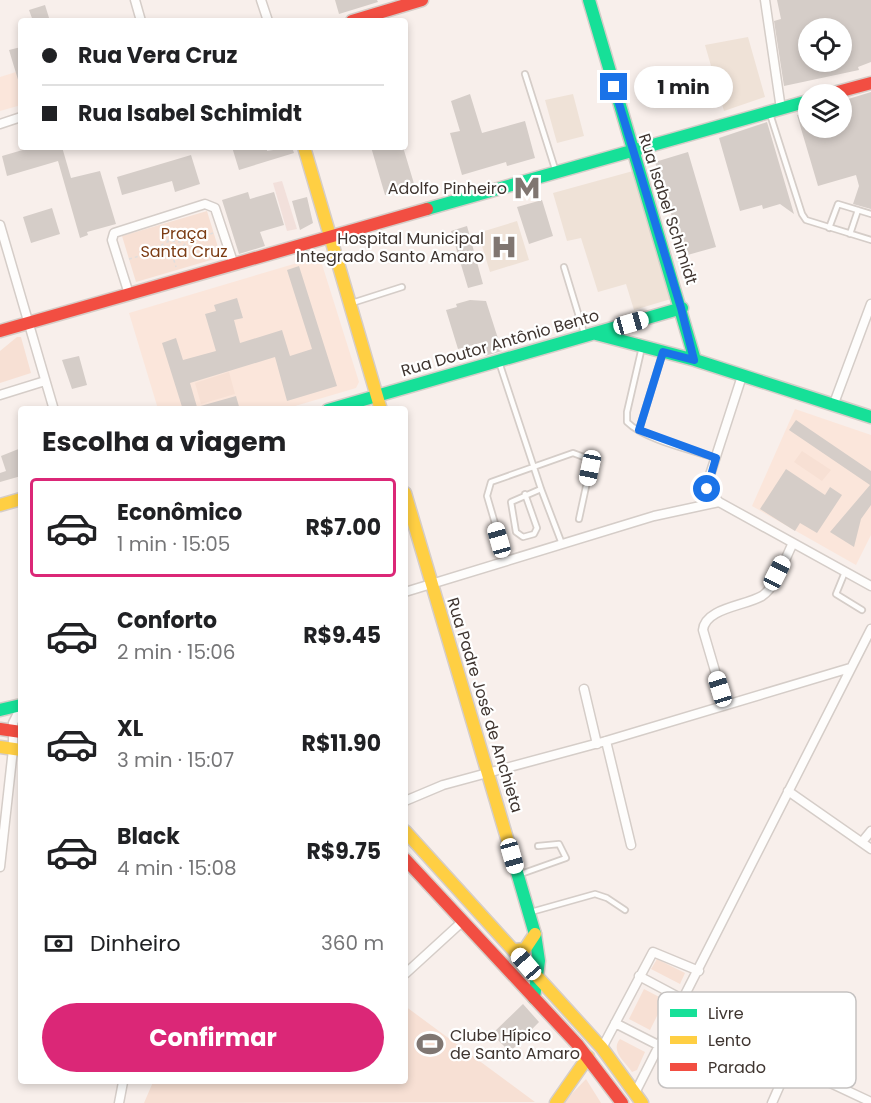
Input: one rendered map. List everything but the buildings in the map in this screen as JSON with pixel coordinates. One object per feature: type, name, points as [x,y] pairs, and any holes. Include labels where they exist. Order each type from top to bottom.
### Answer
[{"type":"street","points":[[135,0],[140,18]]},
{"type":"street","points":[[261,0],[267,18]]},
{"type":"street","points":[[362,18],[422,0]]},
{"type":"street","name":"Rua Isabel Schimidt","points":[[589,0],[681,308],[694,360]]},
{"type":"street","points":[[765,0],[775,110]]},
{"type":"street","points":[[852,88],[871,83]]},
{"type":"street","points":[[0,331],[798,104]]},
{"type":"street","points":[[0,124],[18,118]]},
{"type":"street","points":[[305,150],[380,406]]},
{"type":"street","points":[[129,294],[113,236],[117,231],[205,204],[212,205],[234,265]]},
{"type":"street","points":[[0,225],[53,406]]},
{"type":"street","points":[[833,406],[871,304]]},
{"type":"street","name":"Rua Doutor Antônio Bento","points":[[341,406],[681,308]]},
{"type":"street","points":[[590,335],[694,360],[871,417]]},
{"type":"street","points":[[742,376],[706,485],[719,502],[871,586]]},
{"type":"street","points":[[0,394],[45,381]]},
{"type":"street","points":[[0,505],[18,500]]},
{"type":"street","points":[[408,591],[654,516],[719,502]]},
{"type":"street","name":"Rua Padre José de Anchieta","points":[[408,504],[535,934],[539,953],[534,998]]},
{"type":"street","points":[[725,705],[703,630],[704,624],[710,616],[750,602],[766,593],[793,543]]},
{"type":"street","points":[[688,992],[871,628]]},
{"type":"street","points":[[408,799],[422,792],[602,742],[850,668]]},
{"type":"street","points":[[584,689],[602,742],[631,845]]},
{"type":"street","points":[[0,710],[18,707]]},
{"type":"street","points":[[0,867],[17,750],[17,731],[14,719],[18,712]]},
{"type":"street","points":[[0,729],[17,731]]},
{"type":"street","points":[[0,747],[17,750]]},
{"type":"street","points":[[788,791],[871,849]]},
{"type":"street","points":[[862,842],[871,831]]},
{"type":"street","points":[[408,834],[602,1048],[635,1100]]},
{"type":"street","points":[[408,862],[588,1057],[622,1103]]},
{"type":"street","points":[[408,971],[463,921]]},
{"type":"street","points":[[514,951],[525,949],[535,934]]},
{"type":"street","points":[[602,1048],[654,951],[699,970]]},
{"type":"street","points":[[639,976],[669,992]]},
{"type":"street","points":[[615,1023],[658,1045]]},
{"type":"street","points":[[635,1100],[658,1050]]},
{"type":"street","points":[[556,1103],[588,1057]]},
{"type":"street","points":[[119,1103],[123,1084]]},
{"type":"street","points":[[771,1103],[778,1088]]},
{"type":"street","points":[[841,1088],[871,1102]]},
{"type":"lane","points":[[525,74],[556,172]]},
{"type":"lane","points":[[775,110],[801,214],[812,224],[871,238]]},
{"type":"lane","points":[[829,228],[836,204],[871,214]]},
{"type":"lane","points":[[850,234],[858,210]]},
{"type":"lane","points":[[564,267],[590,335]]},
{"type":"lane","points":[[349,303],[402,287]]},
{"type":"lane","points":[[642,347],[627,412],[627,422],[639,430],[716,458]]},
{"type":"lane","points":[[639,430],[663,352]]},
{"type":"lane","points":[[499,360],[541,489],[562,544]]},
{"type":"lane","points":[[506,561],[487,489],[491,482],[533,465],[573,453],[589,459],[590,468],[579,519]]},
{"type":"lane","points":[[525,494],[537,528],[534,534],[524,537],[516,531],[509,505],[514,499],[525,494],[541,489]]},
{"type":"lane","points":[[845,572],[836,594],[862,610]]},
{"type":"lane","points":[[518,875],[566,858],[559,844],[538,846]]},
{"type":"lane","points":[[529,913],[595,894],[602,895],[626,910]]},
{"type":"path","points":[[161,218],[168,242]]},
{"type":"path","points":[[157,251],[166,256],[186,243],[213,233]]},
{"type":"path","points":[[129,259],[157,251],[173,240],[186,243]]},
{"type":"path","points":[[172,254],[181,280]]},
{"type":"shaded area","points":[[748,37],[765,97],[724,111],[705,45]]},
{"type":"shaded area","points":[[16,72],[18,106],[0,111],[0,77]]},
{"type":"shaded area","points":[[573,94],[584,136],[557,143],[545,100]]},
{"type":"shaded area","points":[[633,171],[671,299],[634,310],[626,284],[598,292],[581,238],[567,241],[553,193]]},
{"type":"shaded area","points":[[282,181],[297,229],[287,231],[273,183]]},
{"type":"shaded area","name":"Hospital Municipal Integrado Santo Amaro","points":[[517,221],[529,260],[490,272],[478,233]]},
{"type":"shaded area","points":[[314,258],[321,261],[359,382],[356,388],[295,406],[157,406],[129,313]]},
{"type":"shaded area","points":[[795,409],[871,435],[871,535],[856,565],[752,506]]},
{"type":"green space","name":"Praça Santa Cruz","points":[[207,211],[221,257],[136,282],[122,236]]},
{"type":"green space","points":[[17,337],[21,337],[31,373],[0,383],[0,351]]},
{"type":"green space","points":[[229,372],[235,394],[201,404],[195,383]]},
{"type":"green space","points":[[802,451],[831,470],[822,481],[794,462]]},
{"type":"green space","points":[[657,959],[685,973],[680,984],[651,969]]},
{"type":"green space","points":[[644,989],[658,996],[658,1014],[650,1030],[629,1019]]},
{"type":"green space","name":"Clube Hípico de Santo Amaro","points":[[408,1008],[535,1102],[144,1103],[152,1084],[408,1084]]},
{"type":"green space","points":[[620,1039],[645,1052],[637,1070],[632,1072],[620,1056],[617,1043]]},
{"type":"green space","points":[[586,1079],[601,1103],[563,1103]]},
{"type":"traffic: fast","points":[[589,0],[695,360]]},
{"type":"traffic: fast","points":[[427,209],[798,104]]},
{"type":"traffic: fast","points":[[342,406],[682,308]]},
{"type":"traffic: fast","points":[[596,334],[695,360],[871,417]]},
{"type":"traffic: fast","points":[[0,710],[18,706]]},
{"type":"traffic: fast","points":[[514,862],[535,934],[539,961],[534,998]]},
{"type":"traffic: slow","points":[[305,150],[380,406]]},
{"type":"traffic: slow","points":[[0,505],[18,500]]},
{"type":"traffic: slow","points":[[408,503],[514,862]]},
{"type":"traffic: slow","points":[[0,747],[18,750]]},
{"type":"traffic: slow","points":[[408,834],[602,1048],[642,1103]]},
{"type":"traffic: slow","points":[[515,950],[525,949],[535,934]]},
{"type":"traffic: slow","points":[[556,1103],[588,1057]]},
{"type":"traffic: jam","points":[[362,18],[422,0]]},
{"type":"traffic: jam","points":[[852,88],[871,83]]},
{"type":"traffic: jam","points":[[0,331],[427,209]]},
{"type":"traffic: jam","points":[[0,729],[18,732]]},
{"type":"traffic: jam","points":[[408,862],[577,1044],[622,1103]]},
{"type":"place","name":"Adolfo Pinheiro","points":[[527,188]]},
{"type":"place","name":"Hospital Municipal Integrado Santo Amaro","points":[[504,247]]},
{"type":"place","name":"Clube Hípico de Santo Amaro","points":[[430,1044]]},
{"type":"route","points":[[614,87],[681,308],[694,360],[663,352],[639,430],[716,458],[706,485],[707,489]]}]
